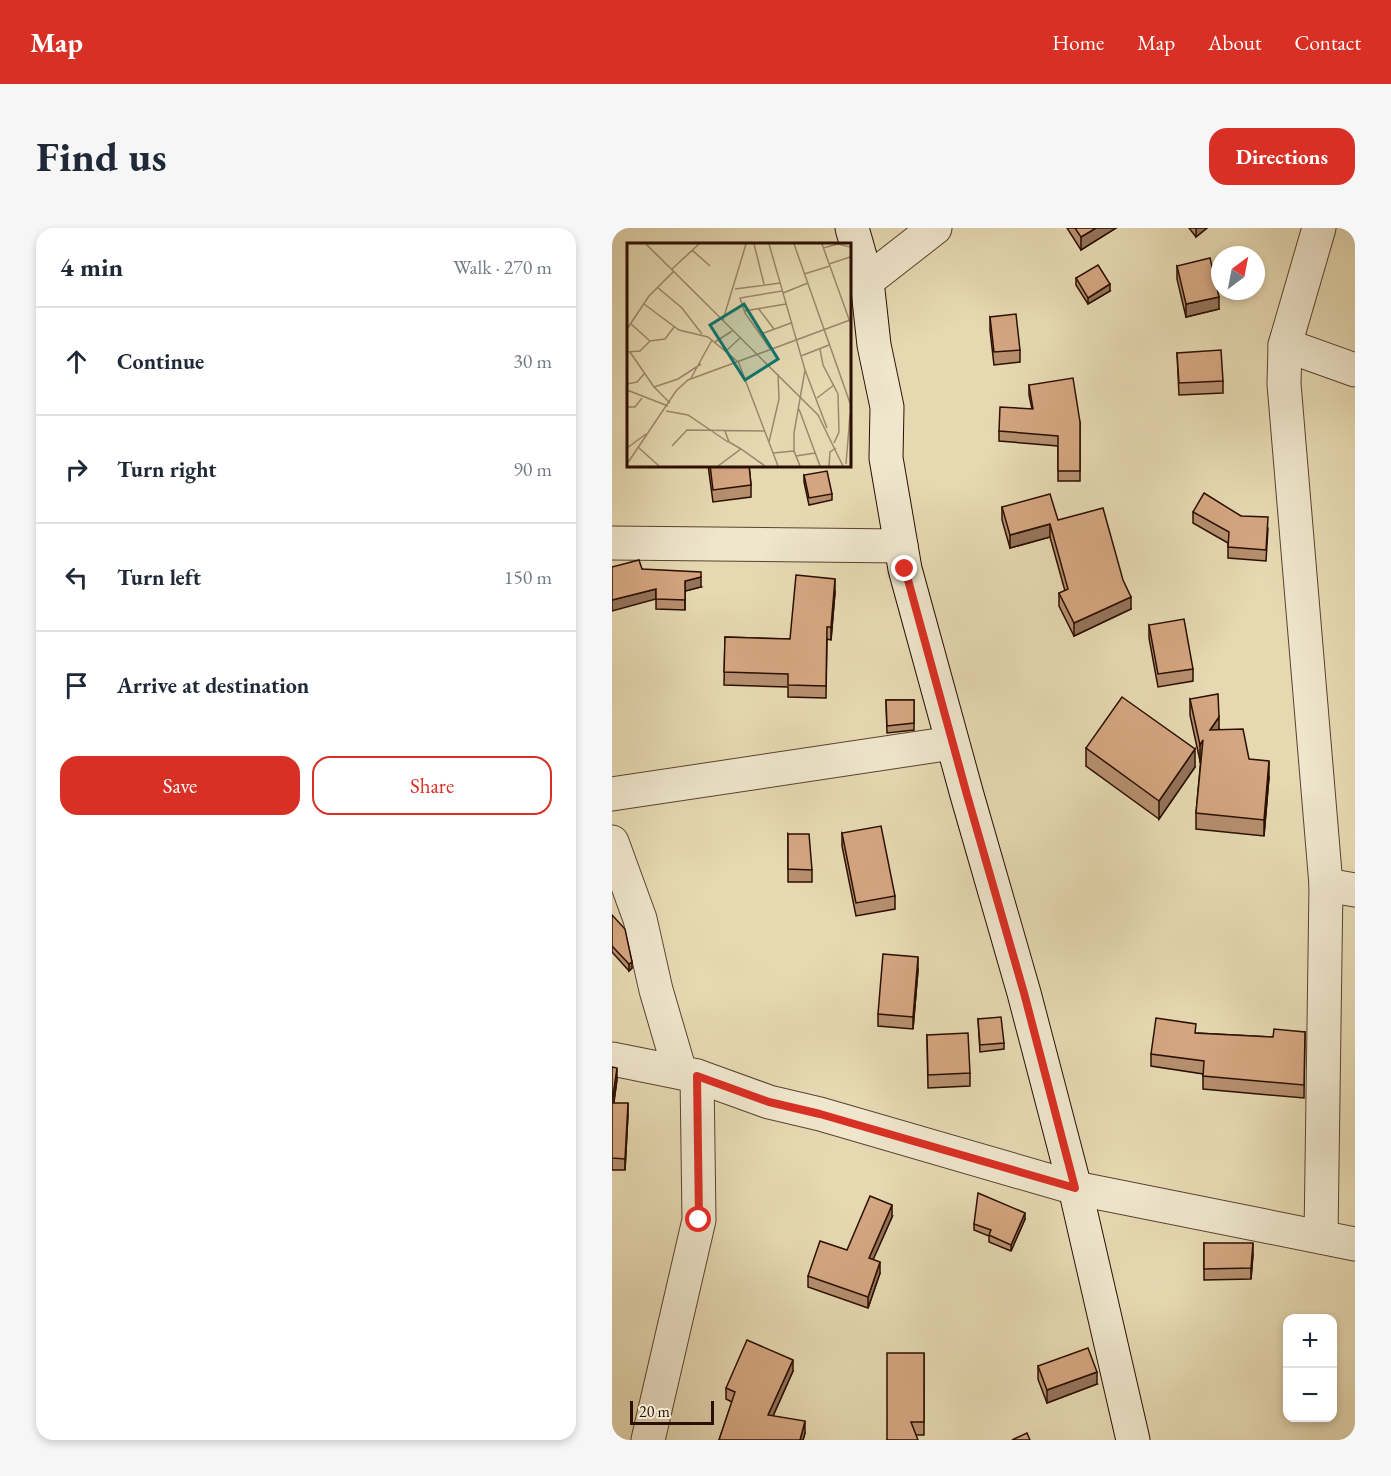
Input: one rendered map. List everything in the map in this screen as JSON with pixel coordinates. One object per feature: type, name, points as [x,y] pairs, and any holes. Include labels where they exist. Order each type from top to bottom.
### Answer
[{"type":"street","points":[[852,228],[867,281],[874,345],[887,407],[886,458],[905,569],[1024,993],[1075,1188],[1133,1440]]},
{"type":"street","points":[[867,281],[935,228]]},
{"type":"street","points":[[1319,228],[1285,345],[1284,384],[1341,888],[1321,1238]]},
{"type":"street","points":[[1285,345],[1355,370]]},
{"type":"street","points":[[612,543],[901,546]]},
{"type":"street","points":[[612,794],[952,743]]},
{"type":"street","points":[[612,842],[640,919],[656,990],[688,1074],[699,1220],[648,1440]]},
{"type":"street","points":[[612,1059],[688,1074],[769,1102],[820,1114],[1075,1188],[1355,1244]]},
{"type":"building","points":[[1075,228],[1096,228],[1081,237]]},
{"type":"building","points":[[1210,258],[1211,299],[1186,304],[1177,266]]},
{"type":"building","points":[[1098,265],[1110,284],[1088,298],[1076,278]]},
{"type":"building","points":[[1016,314],[1020,350],[994,352],[990,317]]},
{"type":"building","points":[[1221,350],[1223,381],[1179,383],[1177,353]]},
{"type":"building","points":[[1073,378],[1080,422],[1080,471],[1058,471],[1058,436],[999,431],[1000,407],[1033,409],[1029,385]]},
{"type":"building","points":[[710,466],[749,466],[751,485],[713,490]]},
{"type":"building","points":[[827,471],[832,494],[809,498],[804,475]]},
{"type":"building","points":[[1204,493],[1241,516],[1268,517],[1266,550],[1228,547],[1229,532],[1193,512]]},
{"type":"building","points":[[1050,494],[1058,520],[1103,508],[1123,580],[1131,597],[1074,623],[1059,593],[1068,589],[1050,524],[1010,535],[1002,507]]},
{"type":"building","points":[[639,560],[642,569],[701,572],[701,577],[685,581],[685,600],[656,599],[656,589],[612,600],[612,567]]},
{"type":"building","points":[[796,575],[835,579],[831,627],[827,627],[826,686],[788,685],[788,674],[724,672],[725,637],[790,639]]},
{"type":"building","points":[[1184,619],[1193,669],[1158,674],[1149,625]]},
{"type":"building","points":[[1218,694],[1219,717],[1210,730],[1243,729],[1249,759],[1269,761],[1264,820],[1196,813],[1203,740],[1200,745],[1190,699]]},
{"type":"building","points":[[1122,697],[1195,749],[1159,801],[1086,748]]},
{"type":"building","points":[[886,700],[914,700],[914,723],[887,726]]},
{"type":"building","points":[[881,826],[895,896],[856,903],[842,833]]},
{"type":"building","points":[[788,834],[809,834],[812,870],[788,869]]},
{"type":"building","points":[[612,915],[625,929],[632,962],[629,964],[612,946]]},
{"type":"building","points":[[883,954],[918,957],[913,1017],[878,1014]]},
{"type":"building","points":[[1001,1017],[1004,1043],[980,1045],[978,1019]]},
{"type":"building","points":[[1156,1018],[1196,1024],[1195,1033],[1273,1037],[1274,1029],[1305,1032],[1304,1085],[1203,1076],[1204,1061],[1151,1054]]},
{"type":"building","points":[[968,1033],[970,1073],[928,1075],[927,1035]]},
{"type":"building","points":[[612,1067],[617,1068],[612,1102]]},
{"type":"building","points":[[612,1103],[628,1103],[625,1159],[612,1158]]},
{"type":"building","points":[[978,1193],[1025,1213],[1011,1245],[989,1235],[991,1230],[974,1224]]},
{"type":"building","points":[[870,1196],[892,1205],[869,1258],[880,1262],[868,1297],[808,1276],[820,1241],[847,1250]]},
{"type":"building","points":[[1204,1243],[1253,1243],[1251,1268],[1204,1269]]},
{"type":"building","points":[[747,1340],[793,1360],[768,1415],[805,1421],[800,1440],[719,1440],[735,1392],[726,1388]]},
{"type":"building","points":[[1088,1348],[1097,1372],[1047,1390],[1038,1366]]},
{"type":"building","points":[[887,1353],[924,1353],[924,1422],[911,1422],[918,1440],[887,1440]]},
{"type":"building","points":[[1027,1433],[1030,1440],[1012,1440]]},
{"type":"route","points":[[699,1220],[697,1076],[769,1102],[820,1114],[1075,1188],[1024,993],[905,569]]}]
